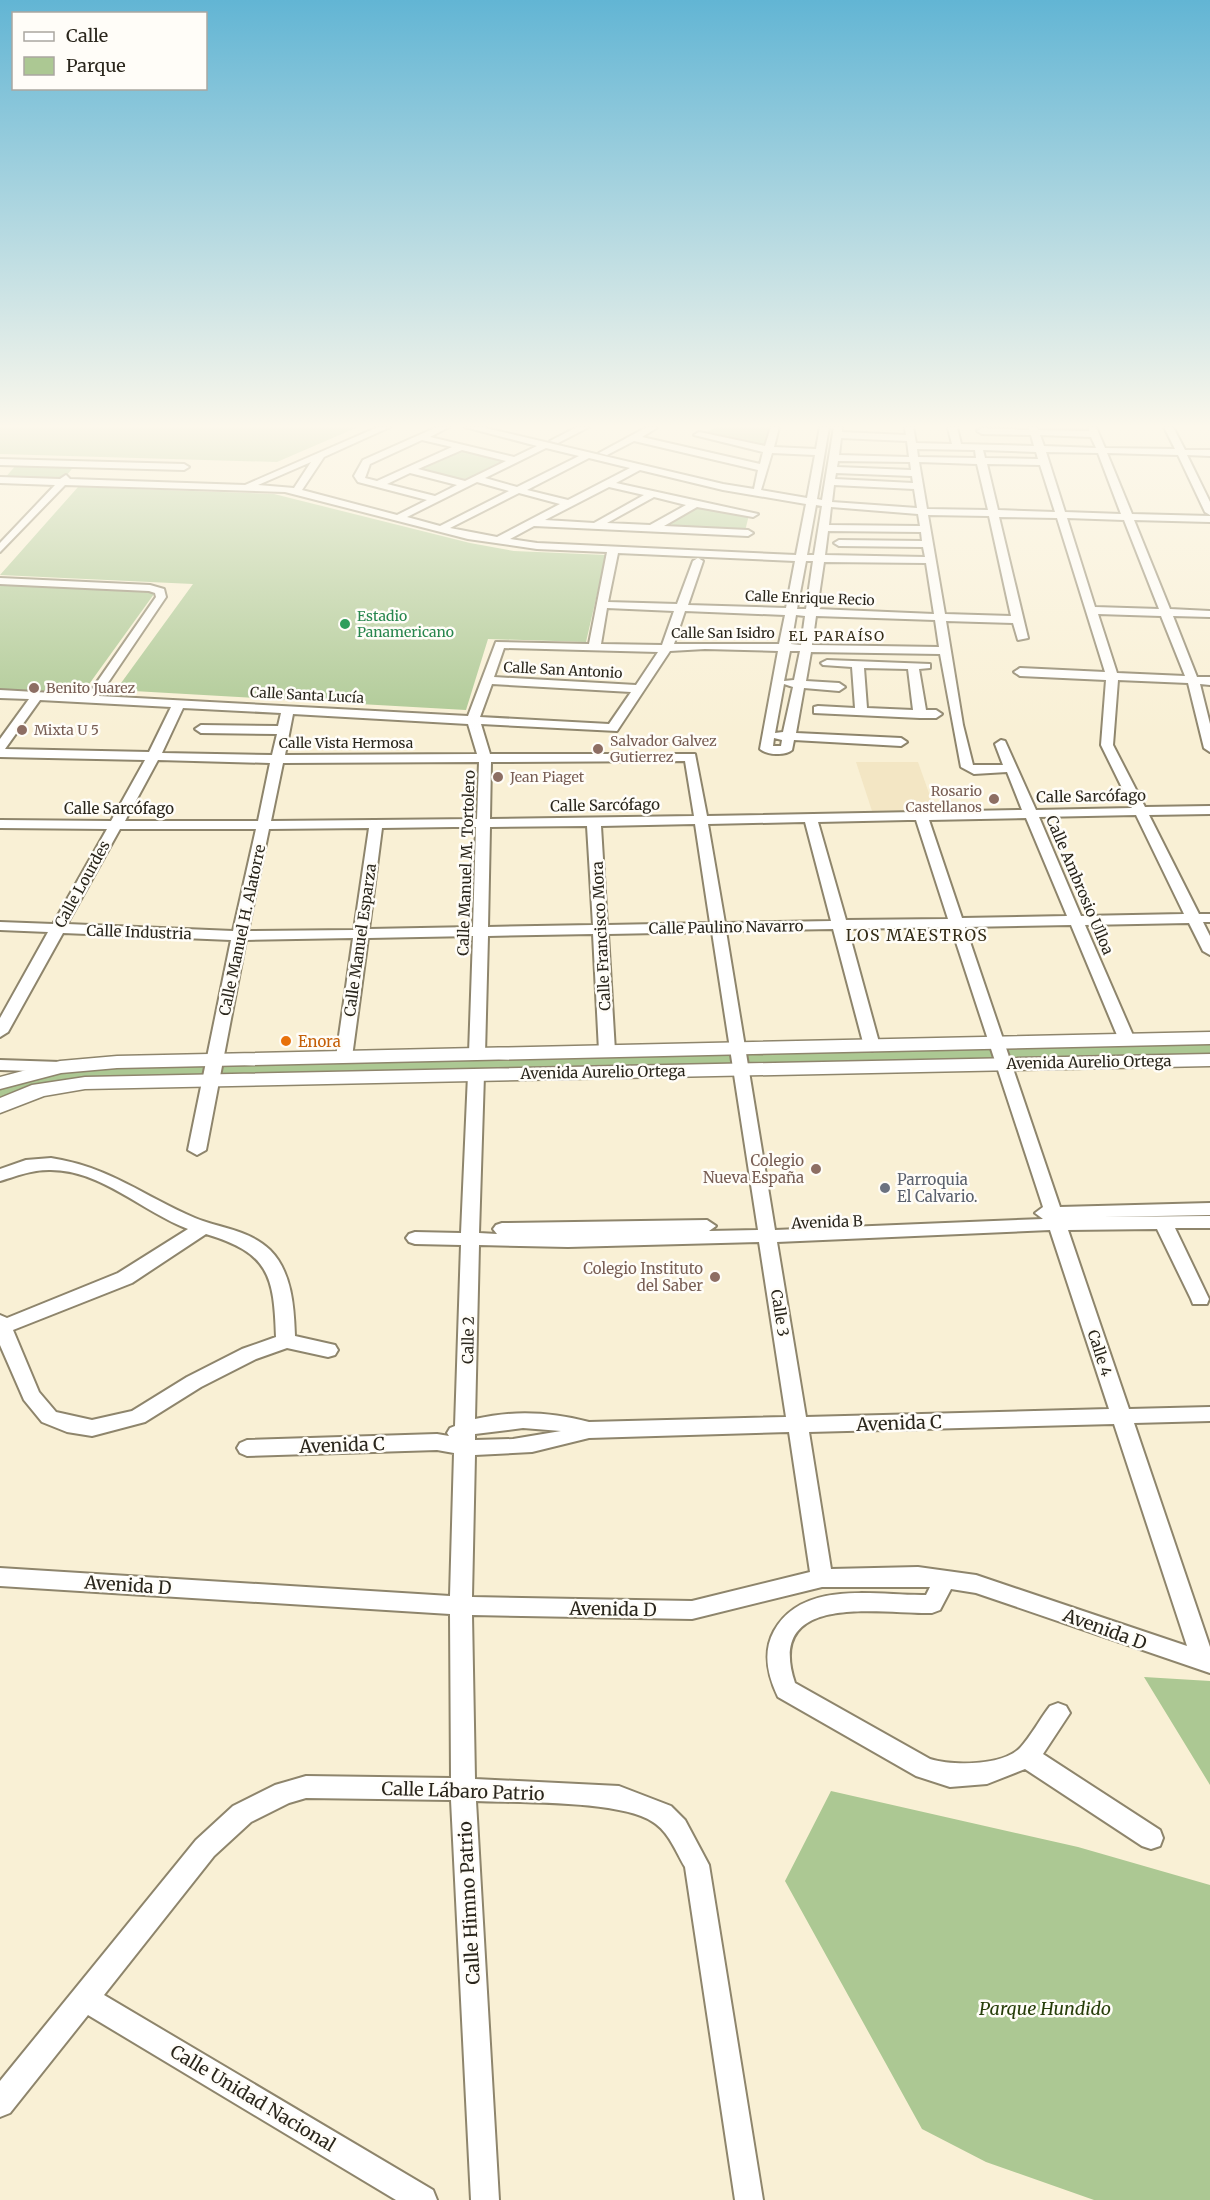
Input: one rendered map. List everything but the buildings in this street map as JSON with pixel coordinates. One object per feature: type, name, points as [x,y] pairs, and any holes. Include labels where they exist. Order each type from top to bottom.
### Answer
[{"type":"main road","name":"Avenida Aurelio Ortega","points":[[0,1083],[60,1067],[117,1062],[1210,1038]]},
{"type":"main road","name":"Avenida Aurelio Ortega","points":[[0,1106],[39,1090],[85,1083],[1210,1060]]},
{"type":"street","points":[[0,549],[18,530]]},
{"type":"street","points":[[440,530],[498,542],[613,550],[801,558],[839,546],[928,544]]},
{"type":"street","points":[[498,542],[521,530]]},
{"type":"street","points":[[669,530],[748,533]]},
{"type":"street","points":[[743,556],[749,530]]},
{"type":"street","points":[[806,530],[766,750],[784,751],[806,649],[823,530]]},
{"type":"street","points":[[926,530],[945,651],[967,767],[974,770],[1011,768]]},
{"type":"street","points":[[997,530],[1022,638]]},
{"type":"street","points":[[1065,530],[1113,677],[1107,745],[1210,951]]},
{"type":"street","points":[[1133,530],[1193,681],[1210,748]]},
{"type":"street","points":[[594,648],[613,550]]},
{"type":"street","points":[[819,552],[931,560]]},
{"type":"street","points":[[638,689],[667,647],[698,561]]},
{"type":"street","points":[[0,582],[160,591],[161,597],[92,698]]},
{"type":"street","name":"Calle Enrique Recio","points":[[602,605],[1017,620]]},
{"type":"street","points":[[1091,610],[1210,615]]},
{"type":"street","name":"Calle San Isidro","points":[[487,680],[501,644],[594,648],[945,651]]},
{"type":"street","points":[[827,663],[926,666]]},
{"type":"street","points":[[837,711],[842,664]]},
{"type":"street","points":[[858,664],[861,712]]},
{"type":"street","points":[[913,666],[920,714]]},
{"type":"street","points":[[1020,672],[1210,681]]},
{"type":"street","points":[[473,720],[487,680]]},
{"type":"street","name":"Calle San Antonio","points":[[487,680],[638,689]]},
{"type":"street","points":[[780,680],[840,684]]},
{"type":"street","name":"Calle Santa Lucía","points":[[0,694],[613,728],[638,689]]},
{"type":"street","points":[[0,748],[37,696]]},
{"type":"street","name":"Calle Lourdes","points":[[0,1032],[154,756],[179,703]]},
{"type":"street","name":"Calle Manuel H. Alatorre","points":[[197,1150],[209,1080],[242,936],[288,709]]},
{"type":"street","points":[[818,710],[936,714]]},
{"type":"street","name":"Calle Manuel M. Tortolero","points":[[473,720],[485,758],[477,1054]]},
{"type":"street","points":[[201,729],[284,730]]},
{"type":"street","points":[[769,735],[900,742]]},
{"type":"street","name":"Calle Ambrosio Ulloa","points":[[1001,744],[1127,1040]]},
{"type":"street","name":"Calle Vista Hermosa","points":[[0,753],[278,759],[692,757]]},
{"type":"street","name":"Calle 3","points":[[692,757],[822,1578]]},
{"type":"street","name":"Calle Sarcófago","points":[[0,824],[264,825],[594,822],[1210,810]]},
{"type":"street","name":"Calle 4","points":[[921,816],[1121,1417],[1207,1663]]},
{"type":"street","points":[[811,819],[872,1046]]},
{"type":"street","name":"Calle Francisco Mora","points":[[594,822],[608,1051]]},
{"type":"street","name":"Calle Manuel Esparza","points":[[344,1057],[376,824]]},
{"type":"street","name":"Calle Paulino Navarro","points":[[242,936],[1210,918]]},
{"type":"street","name":"Calle Industria","points":[[0,926],[242,936]]},
{"type":"street","points":[[0,1065],[60,1067]]},
{"type":"street","name":"Calle 2","points":[[461,1606],[476,1075]]},
{"type":"street","points":[[0,1175],[42,1165],[104,1176],[188,1222],[233,1236],[258,1249],[272,1264],[285,1317],[286,1341]]},
{"type":"street","name":"Avenida B","points":[[414,1238],[470,1234],[568,1241],[1210,1209]]},
{"type":"street","name":"Avenida B","points":[[1055,1218],[1163,1223],[1210,1222]]},
{"type":"street","points":[[1163,1223],[1200,1299]]},
{"type":"street","points":[[204,1227],[125,1278],[1,1324],[31,1395],[49,1417],[67,1424],[92,1428],[138,1417],[203,1377],[249,1354],[286,1341],[328,1350]]},
{"type":"street","name":"Avenida C","points":[[247,1448],[436,1442],[466,1438],[547,1443],[588,1430],[1210,1414]]},
{"type":"street","name":"Avenida D","points":[[0,1576],[461,1606],[692,1610],[822,1578],[918,1576],[976,1584],[1207,1663]]},
{"type":"street","points":[[946,1579],[932,1604],[842,1603],[802,1612],[791,1621],[780,1642],[779,1674],[786,1689],[924,1768],[950,1776],[1003,1769],[1027,1757],[1058,1713]]},
{"type":"street","name":"Calle Himno Patrio","points":[[461,1606],[463,1788],[485,2200]]},
{"type":"street","points":[[1027,1757],[1151,1838]]},
{"type":"street","name":"Calle Lábaro Patrio","points":[[0,2103],[205,1848],[242,1814],[262,1802],[306,1787],[463,1788],[620,1797],[662,1814],[676,1828],[697,1865],[749,2200]]},
{"type":"street","name":"Calle Unidad Nacional","points":[[83,1997],[423,2200]]},
{"type":"shaded area","points":[[856,762],[918,762],[935,810],[872,811]]},
{"type":"green space","points":[[40,530],[417,530],[514,551],[606,555],[586,642],[488,639],[466,710],[116,690],[193,584],[0,575]]},
{"type":"green space","points":[[0,585],[152,591],[154,594],[87,687],[76,694],[0,691]]},
{"type":"green space","points":[[1210,1043],[1210,1059],[1010,1060],[1007,1050],[1013,1047]]},
{"type":"green space","points":[[990,1047],[998,1058],[745,1068],[746,1054]]},
{"type":"green space","points":[[730,1055],[734,1062],[732,1069],[218,1080],[221,1068],[228,1062]]},
{"type":"green space","points":[[206,1065],[200,1080],[84,1083],[0,1105],[0,1088],[68,1068]]},
{"type":"green space","points":[[1144,1677],[1210,1681],[1210,1785]]},
{"type":"green space","name":"Parque Hundido","points":[[831,1791],[1078,1847],[1210,1885],[1210,2200],[1094,2200],[986,2162],[922,2129],[785,1881]]},
{"type":"place","name":"Estadio Panamericano","points":[[345,624]]},
{"type":"place","name":"Benito Juarez","points":[[34,688]]},
{"type":"place","name":"Mixta U 5","points":[[22,730]]},
{"type":"place","name":"Salvador Galvez Gutierrez","points":[[598,749]]},
{"type":"place","name":"Jean Piaget","points":[[498,777]]},
{"type":"place","name":"Rosario Castellanos","points":[[994,799]]},
{"type":"place","name":"Enora","points":[[286,1041]]},
{"type":"place","name":"Colegio Nueva España","points":[[816,1169]]},
{"type":"place","name":"Parroquia El Calvario.","points":[[885,1188]]},
{"type":"place","name":"Colegio Instituto del Saber","points":[[715,1277]]},
{"type":"district","name":"EL PARAÍSO","points":[[837,636]]},
{"type":"district","name":"LOS MAESTROS","points":[[917,935]]}]
